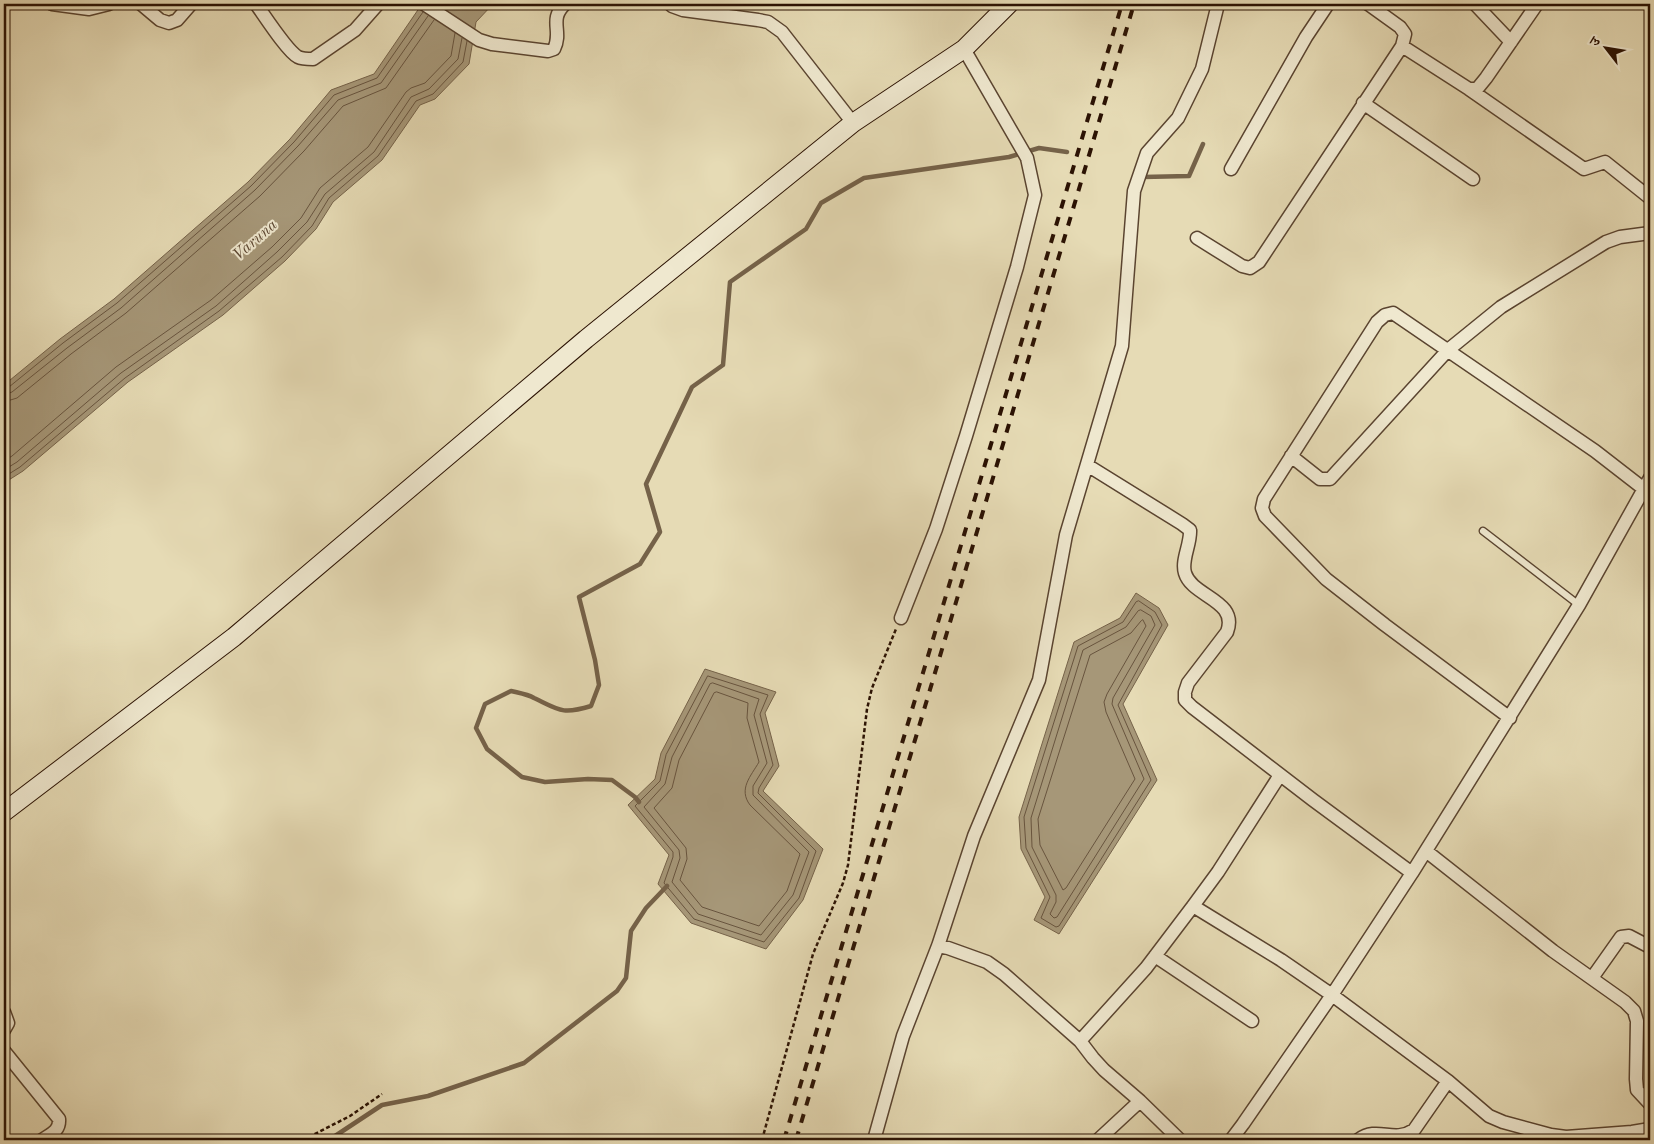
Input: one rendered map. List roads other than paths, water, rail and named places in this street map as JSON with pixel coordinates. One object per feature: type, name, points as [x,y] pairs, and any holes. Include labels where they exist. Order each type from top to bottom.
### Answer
[{"type":"street","points":[[52,4],[89,9],[109,4]]},
{"type":"street","points":[[141,4],[160,20],[169,23],[178,20],[191,4]]},
{"type":"street","points":[[256,4],[289,49],[297,57],[308,60],[313,59],[355,30],[378,4]]},
{"type":"street","points":[[424,4],[479,40],[499,46],[548,51],[554,48],[557,42],[556,18],[558,11],[565,4]]},
{"type":"street","points":[[670,4],[683,10],[768,22],[782,32],[853,123]]},
{"type":"street","points":[[4,812],[234,637],[586,340],[853,123],[964,49],[1009,4]]},
{"type":"street","points":[[874,1140],[903,1036],[938,946],[980,822],[1039,680],[1066,535],[1122,346],[1134,191],[1147,152],[1178,118],[1202,69],[1218,4]]},
{"type":"street","points":[[1231,169],[1306,37],[1328,4]]},
{"type":"street","points":[[1197,238],[1242,266],[1250,268],[1259,262],[1402,46],[1405,34],[1400,27],[1368,4]]},
{"type":"street","points":[[1475,4],[1511,42]]},
{"type":"street","points":[[1469,89],[1477,89],[1537,4]]},
{"type":"street","points":[[1402,46],[1469,89],[1584,169],[1605,162],[1650,198]]},
{"type":"street","points":[[901,618],[936,529],[966,436],[1017,267],[1035,195],[1027,158],[964,49]]},
{"type":"street","points":[[1364,103],[1473,179]]},
{"type":"street","points":[[1291,456],[1320,479],[1330,479],[1448,350],[1501,307],[1606,242],[1620,237],[1650,233]]},
{"type":"street","points":[[1231,1140],[1332,996],[1426,851],[1510,718],[1579,605],[1647,483],[1594,451],[1403,318],[1393,313],[1385,314],[1377,322],[1291,456],[1264,500],[1262,508],[1265,516],[1326,579],[1385,626],[1510,718]]},
{"type":"street","points":[[1087,465],[1190,530],[1184,572],[1189,581],[1224,609],[1228,616],[1230,624],[1227,632],[1188,683],[1185,700],[1280,775],[1412,873]]},
{"type":"street","points":[[1080,1041],[1156,956],[1218,872],[1280,775]]},
{"type":"street","points":[[1426,851],[1553,951],[1625,1002],[1634,1011],[1638,1021],[1637,1090],[1650,1104]]},
{"type":"street","points":[[1193,906],[1281,960],[1332,996],[1448,1081],[1489,1116],[1503,1122],[1566,1137],[1650,1130]]},
{"type":"street","points":[[1592,978],[1621,937],[1629,936],[1650,947]]},
{"type":"street","points":[[938,946],[986,962],[1004,974],[1080,1041],[1092,1058],[1104,1070],[1140,1101],[1180,1140]]},
{"type":"street","points":[[1156,956],[1252,1021]]},
{"type":"street","points":[[4,1012],[8,1023],[4,1030]]},
{"type":"street","points":[[4,1051],[59,1119],[60,1126],[54,1133],[42,1140]]},
{"type":"street","points":[[1358,1140],[1366,1135],[1377,1134],[1397,1138],[1407,1136],[1414,1130],[1448,1081]]},
{"type":"street","points":[[1098,1140],[1140,1101]]},
{"type":"street","points":[[1641,1140],[1650,1130]]},
{"type":"lane","points":[[1483,531],[1579,605]]},
{"type":"water","name":"Varuna","points":[[422,4],[493,4],[476,22],[469,64],[435,99],[420,105],[382,160],[333,202],[316,229],[285,261],[223,315],[128,382],[23,471],[4,483],[4,385],[60,339],[114,299],[248,182],[290,139],[331,90],[374,74]]},
{"type":"water","points":[[1136,593],[1159,608],[1168,625],[1123,704],[1157,780],[1059,934],[1034,920],[1045,897],[1021,849],[1019,817],[1074,642],[1120,618]]},
{"type":"water","points":[[705,669],[776,692],[765,713],[779,766],[763,791],[823,849],[803,900],[766,949],[691,923],[658,884],[669,855],[628,805],[655,779],[661,753]]},
{"type":"waterway","points":[[1143,177],[1189,176],[1203,144]]},
{"type":"waterway","points":[[639,802],[612,780],[588,779],[545,782],[522,777],[487,749],[476,728],[485,704],[511,691],[529,696],[561,710],[567,711],[591,706],[599,685],[595,660],[579,597],[640,564],[660,532],[646,484],[692,387],[723,365],[730,282],[806,229],[821,203],[864,178],[1009,157],[1039,148],[1067,152]]},
{"type":"waterway","points":[[329,1140],[382,1105],[428,1096],[524,1063],[617,991],[626,978],[631,931],[646,908],[667,886]]},
{"type":"railway","points":[[784,1140],[1122,4]]},
{"type":"railway","points":[[796,1140],[1134,4]]}]
